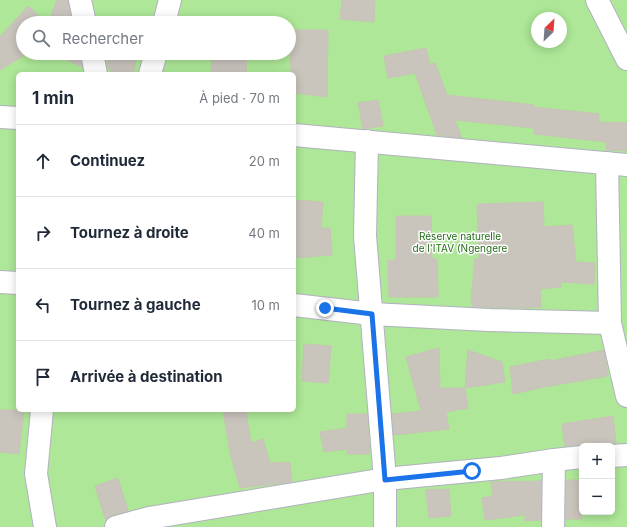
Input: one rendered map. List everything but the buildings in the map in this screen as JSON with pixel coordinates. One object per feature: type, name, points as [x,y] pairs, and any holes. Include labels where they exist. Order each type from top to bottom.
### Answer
[{"type":"street","points":[[80,0],[83,16]]},
{"type":"street","points":[[166,16],[170,0]]},
{"type":"street","points":[[597,0],[627,59]]},
{"type":"street","points":[[93,60],[96,72]]},
{"type":"street","points":[[151,72],[154,60]]},
{"type":"street","points":[[0,117],[16,118]]},
{"type":"street","points":[[296,135],[617,164],[610,323],[627,396]]},
{"type":"street","points":[[367,141],[365,236],[385,480],[385,527]]},
{"type":"street","points":[[0,282],[16,283]]},
{"type":"street","points":[[296,305],[372,314],[489,320],[610,323]]},
{"type":"street","points":[[42,412],[36,474],[45,527]]},
{"type":"street","points":[[615,456],[627,455]]},
{"type":"street","points":[[116,527],[149,518],[385,480],[501,468],[579,457]]},
{"type":"street","points":[[553,527],[554,460]]},
{"type":"green space","name":"Réserve naturelle de l'ITAV (Ngengere","points":[[0,0],[627,0],[627,527],[0,527]]},
{"type":"route","points":[[325,308],[372,314],[385,480],[472,471]]}]
